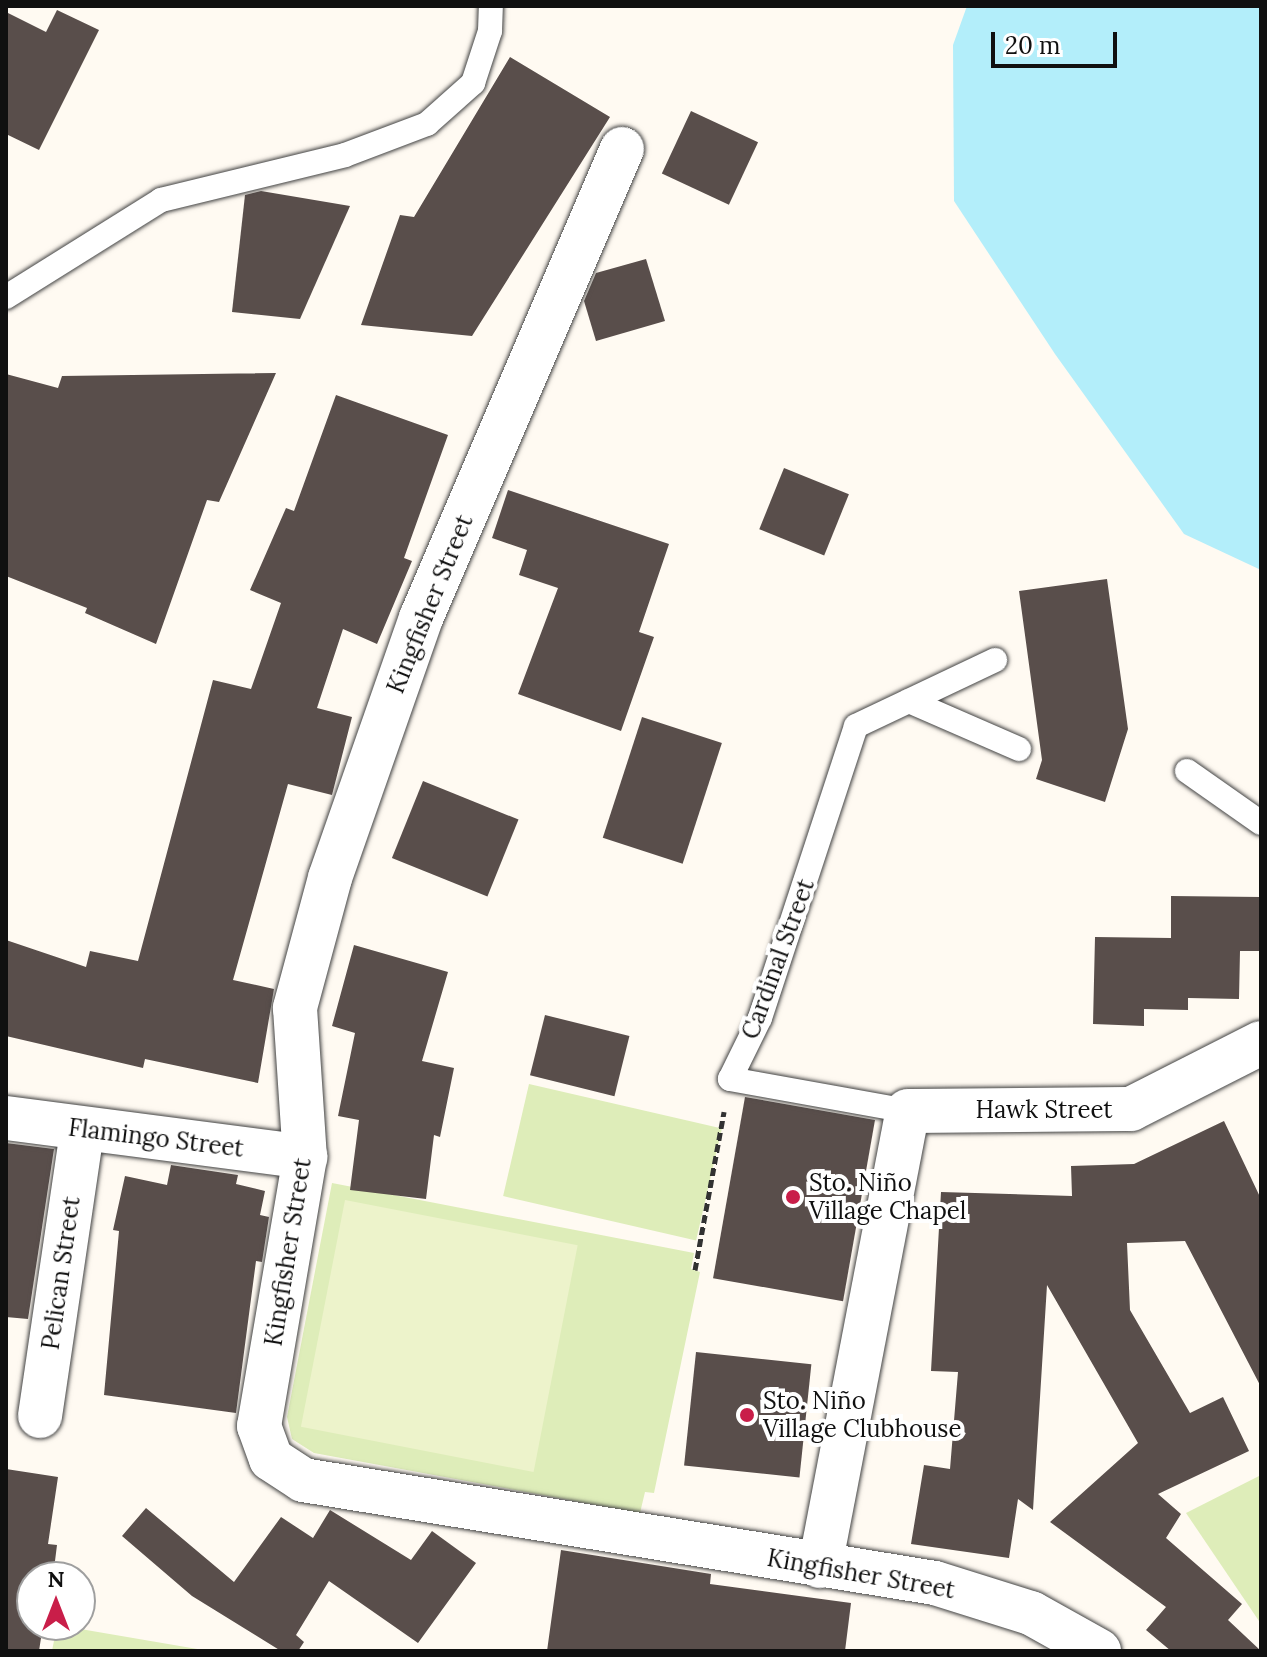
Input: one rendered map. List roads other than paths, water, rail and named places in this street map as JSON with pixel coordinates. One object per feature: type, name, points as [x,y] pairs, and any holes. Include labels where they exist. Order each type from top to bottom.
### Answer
[{"type":"street","name":"Kingfisher Street","points":[[622,149],[421,618],[330,878],[295,1008],[305,1157],[259,1426],[271,1459],[303,1480],[935,1583],[1031,1613],[1099,1651]]},
{"type":"street","name":"Hawk Street","points":[[908,1111],[1131,1109],[1261,1043]]},
{"type":"street","points":[[820,1566],[908,1111]]},
{"type":"street","name":"Flamingo Street","points":[[6,1118],[305,1157]]},
{"type":"street","name":"Pelican Street","points":[[40,1416],[82,1130]]},
{"type":"lane","points":[[6,297],[161,200],[345,155],[427,124],[473,83],[490,31],[491,6]]},
{"type":"lane","points":[[909,701],[995,660]]},
{"type":"lane","points":[[909,701],[1019,749]]},
{"type":"lane","name":"Cardinal Street","points":[[908,1111],[730,1079],[760,1018],[856,726],[909,701]]},
{"type":"lane","points":[[1187,771],[1261,823]]},
{"type":"water","points":[[967,6],[1261,6],[1261,570],[1184,534],[1055,354],[954,201],[953,45]]},
{"type":"place","name":"Sto. Niño Village Chapel","points":[[793,1197]]},
{"type":"place","name":"Sto. Niño Village Clubhouse","points":[[747,1415]]}]
